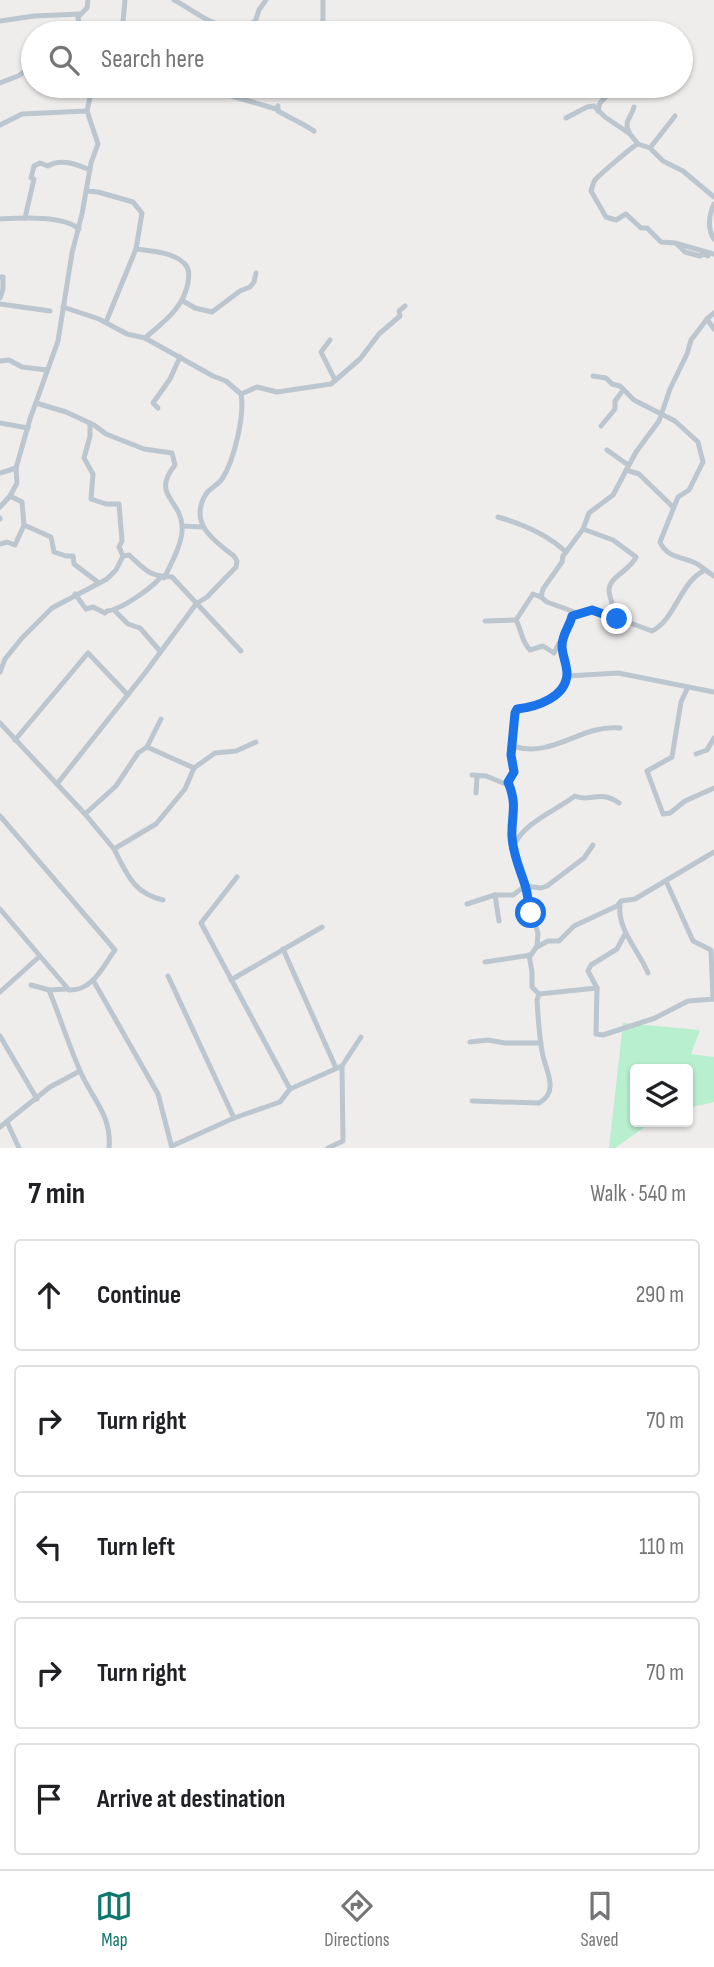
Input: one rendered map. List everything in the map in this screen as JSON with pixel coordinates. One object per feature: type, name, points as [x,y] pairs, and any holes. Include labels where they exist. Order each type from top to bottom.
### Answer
[{"type":"street","points":[[78,21],[87,8],[88,0]]},
{"type":"street","points":[[123,21],[125,0]]},
{"type":"street","points":[[174,0],[208,21]]},
{"type":"street","points":[[255,21],[266,0]]},
{"type":"street","points":[[323,0],[323,21]]},
{"type":"street","points":[[0,22],[34,16],[81,14]]},
{"type":"street","points":[[0,83],[21,74]]},
{"type":"street","points":[[0,507],[17,483],[16,468],[58,341],[90,170],[98,141],[87,111],[90,98]]},
{"type":"street","points":[[241,98],[266,107],[278,107],[278,111],[286,117],[300,121],[314,131]]},
{"type":"street","points":[[598,111],[605,98]]},
{"type":"street","points":[[566,118],[594,106],[631,134]]},
{"type":"street","points":[[634,107],[627,123],[638,144]]},
{"type":"street","points":[[0,125],[22,114],[87,111]]},
{"type":"street","points":[[650,148],[675,116]]},
{"type":"street","points":[[714,197],[682,171],[656,156],[650,148],[638,144],[631,146],[594,181],[591,191],[606,217],[616,220],[626,214],[664,243],[677,243],[714,255]]},
{"type":"street","points":[[25,218],[34,179],[31,178],[34,166],[40,163],[48,166],[56,161],[90,170]]},
{"type":"street","points":[[86,191],[133,202],[142,213],[136,249],[106,322]]},
{"type":"street","points":[[714,204],[709,223],[714,239]]},
{"type":"street","points":[[0,219],[25,218],[64,222],[79,229]]},
{"type":"street","points":[[136,249],[163,253],[185,264],[189,274],[183,301],[176,311],[145,338]]},
{"type":"street","points":[[183,301],[195,308],[212,312],[250,286],[254,282],[256,272]]},
{"type":"street","points":[[0,277],[3,277],[3,289],[0,298]]},
{"type":"street","points":[[0,304],[50,311]]},
{"type":"street","points":[[241,394],[252,388],[276,392],[326,385],[360,359],[379,334],[400,316],[399,311],[405,306]]},
{"type":"street","points":[[57,784],[196,604],[207,597],[237,564],[234,556],[215,542],[203,527],[201,513],[206,493],[221,481],[235,450],[242,405],[241,394],[223,379],[145,338],[127,334],[106,322],[63,307]]},
{"type":"street","points":[[541,597],[543,589],[583,529],[589,513],[613,495],[661,416],[691,340],[714,313]]},
{"type":"street","points":[[707,319],[714,329]]},
{"type":"street","points":[[330,340],[321,352],[335,380]]},
{"type":"street","points":[[158,408],[153,403],[170,379],[180,357]]},
{"type":"street","points":[[0,361],[9,360],[22,367],[47,370]]},
{"type":"street","points":[[593,376],[608,379],[612,384],[623,388],[626,395],[661,416],[675,421],[698,442],[703,462],[694,483],[678,497],[660,537],[661,546],[664,551],[681,560],[698,564],[714,576]]},
{"type":"street","points":[[601,426],[615,409],[615,401],[626,395]]},
{"type":"street","points":[[36,403],[66,412],[106,434],[144,449],[172,453],[175,465],[167,474],[164,490],[176,507],[182,526],[178,548],[162,578],[150,590],[129,600],[115,611],[105,613],[93,607],[86,609],[75,594]]},
{"type":"street","points":[[0,423],[28,428]]},
{"type":"street","points":[[89,424],[90,436],[84,458],[95,481],[91,499],[119,504],[122,541],[119,547],[123,556]]},
{"type":"street","points":[[607,450],[627,468],[639,474],[673,507]]},
{"type":"street","points":[[0,473],[16,468]]},
{"type":"street","points":[[0,544],[7,542],[15,545],[24,525],[22,502],[10,496]]},
{"type":"street","points":[[498,517],[522,524],[545,536],[566,552]]},
{"type":"street","points":[[24,525],[51,537],[54,552],[73,556],[75,564],[99,583]]},
{"type":"street","points":[[182,526],[203,527]]},
{"type":"street","points":[[583,529],[613,540],[636,557],[610,584],[617,619]]},
{"type":"street","points":[[123,556],[130,555],[142,568],[162,578],[172,577],[241,651]]},
{"type":"street","points":[[0,672],[5,659],[26,633],[52,608],[99,583],[116,570],[123,556]]},
{"type":"street","points":[[537,947],[538,933],[516,863],[514,845],[515,812],[509,780],[514,772],[512,746],[515,713],[517,709],[530,708],[557,695],[567,676],[562,646],[571,617],[594,610],[646,631],[654,630],[665,620],[692,579],[705,570]]},
{"type":"street","points":[[516,620],[531,595],[579,613]]},
{"type":"street","points":[[115,611],[128,624],[140,628],[160,651]]},
{"type":"street","points":[[485,621],[516,620]]},
{"type":"street","points":[[516,620],[523,642],[530,650],[543,646],[554,653],[559,643],[562,646]]},
{"type":"street","points":[[15,740],[88,653],[128,695]]},
{"type":"street","points":[[567,676],[618,673],[687,689],[714,692]]},
{"type":"street","points":[[687,689],[681,702],[672,757],[647,771],[663,814],[670,813],[685,801],[714,788]]},
{"type":"street","points":[[85,814],[117,786],[138,753],[147,747],[161,719]]},
{"type":"street","points":[[0,723],[85,814],[114,849],[135,885],[150,897],[163,900]]},
{"type":"street","points":[[512,746],[523,750],[547,748],[593,729],[620,728]]},
{"type":"street","points":[[696,754],[707,751],[714,738]]},
{"type":"street","points":[[114,849],[156,824],[185,789],[194,768],[215,753],[236,751],[256,742]]},
{"type":"street","points":[[147,747],[194,768]]},
{"type":"street","points":[[476,793],[474,776],[486,776],[510,786]]},
{"type":"street","points":[[515,835],[527,831],[544,814],[558,809],[575,796],[580,799],[608,796],[619,803]]},
{"type":"street","points":[[0,816],[115,950],[86,987],[49,990],[31,985]]},
{"type":"street","points":[[467,904],[495,895],[513,895],[525,886],[547,886],[584,858],[593,845]]},
{"type":"street","points":[[485,962],[531,955],[537,947],[559,941],[574,926],[617,906],[621,901],[635,899],[662,885],[714,852]]},
{"type":"street","points":[[237,877],[201,923],[290,1089]]},
{"type":"street","points":[[625,934],[617,949],[589,968],[589,975],[597,988],[596,1034],[649,1021],[688,1001],[713,999],[711,950],[693,941],[666,881]]},
{"type":"street","points":[[495,895],[499,921]]},
{"type":"street","points":[[621,901],[619,916],[625,934],[648,973]]},
{"type":"street","points":[[0,909],[69,990]]},
{"type":"street","points":[[231,980],[322,927]]},
{"type":"street","points":[[284,949],[339,1067],[343,1141],[328,1148]]},
{"type":"street","points":[[529,955],[531,987],[539,994],[597,988]]},
{"type":"street","points":[[0,992],[40,956]]},
{"type":"street","points":[[168,976],[234,1118]]},
{"type":"street","points":[[93,980],[158,1094],[172,1147],[234,1118],[280,1102],[290,1089],[339,1067],[361,1037]]},
{"type":"street","points":[[49,990],[80,1071],[107,1118],[109,1148]]},
{"type":"street","points":[[472,1101],[539,1103],[546,1098],[550,1078],[542,1054],[537,1000],[539,994]]},
{"type":"street","points":[[0,1037],[37,1099]]},
{"type":"street","points":[[470,1042],[541,1042]]},
{"type":"street","points":[[0,1127],[50,1087],[80,1071]]},
{"type":"street","points":[[7,1122],[19,1148]]},
{"type":"green space","points":[[623,1023],[700,1030],[691,1054],[714,1057],[714,1102],[693,1107],[693,1064],[630,1064],[630,1127],[645,1127],[615,1148],[609,1148]]},
{"type":"route","points":[[531,913],[514,856],[511,834],[515,812],[508,782],[514,773],[511,755],[515,713],[517,709],[530,708],[561,691],[567,676],[562,646],[572,616],[592,610],[617,619]]}]
